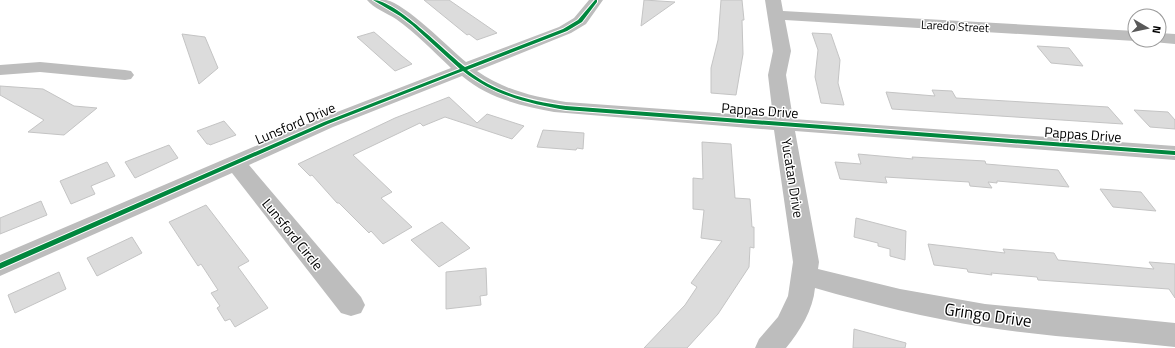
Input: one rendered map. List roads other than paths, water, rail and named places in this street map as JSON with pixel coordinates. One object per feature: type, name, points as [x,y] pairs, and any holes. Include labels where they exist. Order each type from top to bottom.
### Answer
[{"type":"street","name":"Pappas Drive","points":[[375,0],[399,13],[480,81],[495,90],[543,104],[566,108],[1175,153]]},
{"type":"street","name":"Lunsford Drive","points":[[0,266],[350,113],[568,29],[580,21],[596,1]]},
{"type":"street","name":"Laredo Street","points":[[774,8],[1127,35]]},
{"type":"street","name":"Yucatan Drive","points":[[769,348],[789,324],[801,296],[806,262],[776,76],[782,51],[774,8]]},
{"type":"street","points":[[0,70],[40,68],[126,75]]},
{"type":"street","name":"Lunsford Circle","points":[[235,162],[351,305]]},
{"type":"street","name":"Gringo Drive","points":[[804,275],[898,300],[958,312],[1019,320],[1175,335]]}]
